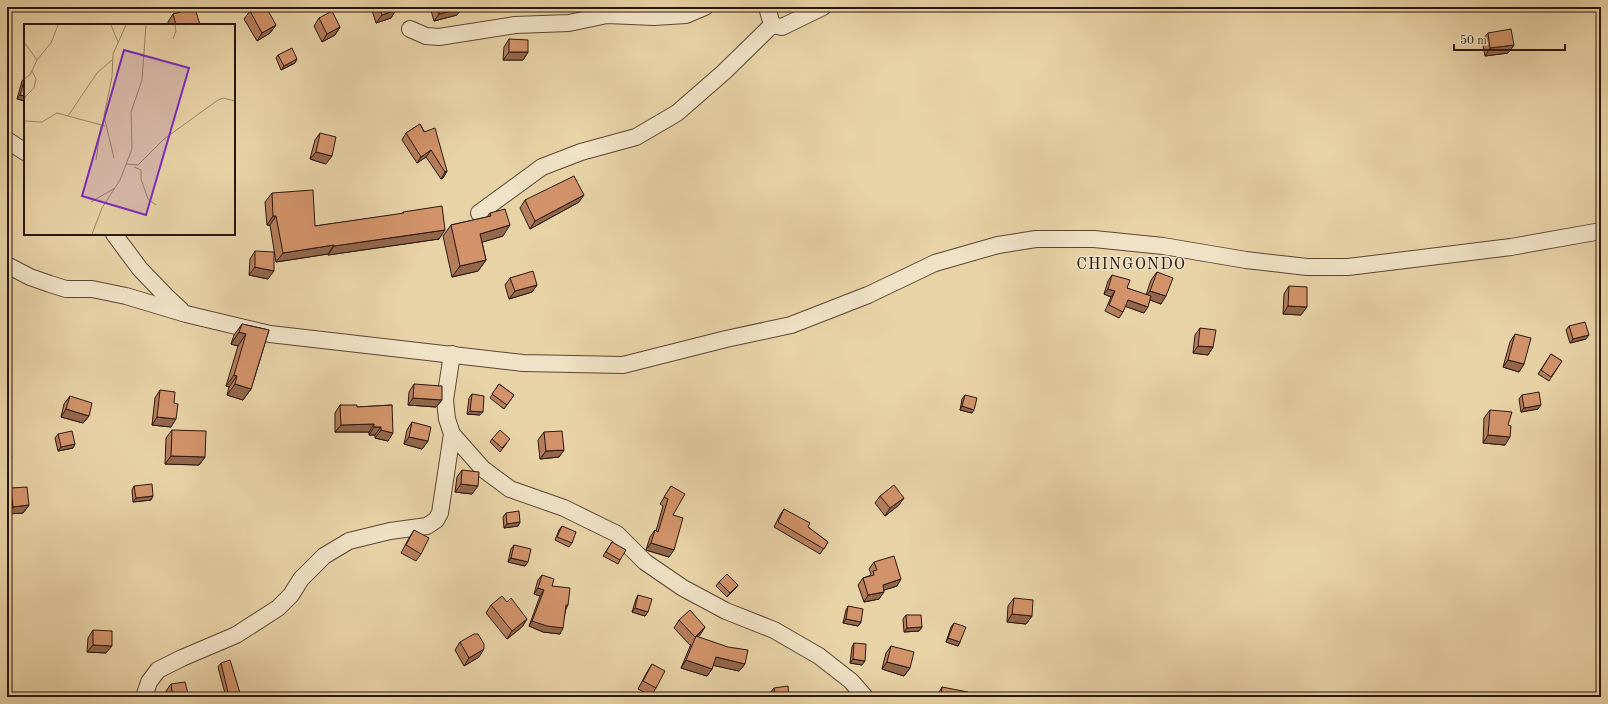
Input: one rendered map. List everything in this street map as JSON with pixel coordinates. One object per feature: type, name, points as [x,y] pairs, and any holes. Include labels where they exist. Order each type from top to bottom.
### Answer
[{"type":"street","points":[[410,29],[426,36],[439,37],[515,25],[569,23],[607,15],[654,17],[686,15],[704,7]]},
{"type":"street","points":[[767,7],[772,25]]},
{"type":"street","points":[[772,25],[782,27],[823,7]]},
{"type":"street","points":[[479,213],[542,167],[581,152],[636,136],[677,113],[724,72],[772,25]]},
{"type":"street","points":[[7,140],[24,151]]},
{"type":"street","points":[[7,264],[30,277],[50,284],[66,288],[92,289],[126,296],[186,314],[270,334],[523,363],[623,364],[791,325],[868,295],[935,263],[998,245],[1036,239],[1094,239],[1163,246],[1254,261],[1308,267],[1348,267],[1511,247],[1601,231]]},
{"type":"street","points":[[115,235],[140,269],[186,314]]},
{"type":"street","points":[[452,354],[445,400],[447,419],[452,434],[483,469],[510,488],[564,508],[617,534],[645,562],[683,588],[726,611],[774,630],[819,656],[851,681],[865,697]]},
{"type":"street","points":[[144,697],[149,682],[158,670],[236,635],[278,608],[291,595],[301,579],[324,556],[342,545],[349,541],[390,531],[427,526],[436,520],[440,513],[452,434]]},
{"type":"building","points":[[257,7],[266,7],[276,25],[262,33],[250,11]]},
{"type":"building","points":[[379,7],[395,7],[396,10],[382,15]]},
{"type":"building","points":[[438,7],[462,7],[462,8],[439,14]]},
{"type":"building","points":[[195,8],[200,24],[176,24],[173,14]]},
{"type":"building","points":[[332,11],[340,27],[327,34],[319,18]]},
{"type":"building","points":[[1511,29],[1514,45],[1490,48],[1488,33]]},
{"type":"building","points":[[509,39],[528,40],[528,52],[509,52]]},
{"type":"building","points":[[292,48],[297,59],[284,66],[278,55]]},
{"type":"building","points":[[24,81],[24,96],[20,95]]},
{"type":"building","points":[[420,124],[424,132],[435,128],[447,171],[445,172],[431,150],[421,157],[406,133]]},
{"type":"building","points":[[320,133],[336,137],[332,156],[316,152]]},
{"type":"building","points":[[574,176],[584,195],[535,221],[525,200]]},
{"type":"building","points":[[313,190],[315,226],[442,206],[445,230],[283,253],[276,216],[273,216],[272,193]]},
{"type":"building","points":[[505,209],[510,225],[480,234],[486,260],[460,266],[451,225],[491,216],[490,213]]},
{"type":"building","points":[[255,251],[274,252],[274,271],[255,267]]},
{"type":"building","points":[[533,271],[537,285],[515,291],[510,278]]},
{"type":"building","points":[[1157,272],[1173,278],[1166,296],[1150,291]]},
{"type":"building","points":[[1112,275],[1130,280],[1127,288],[1151,296],[1148,307],[1128,300],[1123,312],[1109,305],[1115,291],[1108,289]]},
{"type":"building","points":[[1289,286],[1307,287],[1307,307],[1288,306]]},
{"type":"building","points":[[1585,322],[1589,335],[1573,339],[1569,326]]},
{"type":"building","points":[[242,324],[269,330],[251,389],[235,384],[237,376],[234,375],[246,334],[239,332]]},
{"type":"building","points":[[1200,328],[1216,330],[1213,347],[1198,346]]},
{"type":"building","points":[[1515,334],[1531,338],[1524,364],[1508,360]]},
{"type":"building","points":[[1551,354],[1562,361],[1551,377],[1541,370]]},
{"type":"building","points":[[414,384],[442,386],[442,400],[413,398]]},
{"type":"building","points":[[499,384],[514,395],[507,405],[492,394]]},
{"type":"building","points":[[160,390],[175,392],[174,403],[178,404],[176,419],[157,417]]},
{"type":"building","points":[[1539,392],[1541,405],[1524,408],[1522,395]]},
{"type":"building","points":[[472,394],[484,396],[483,412],[470,411]]},
{"type":"building","points":[[965,395],[977,398],[974,410],[962,406]]},
{"type":"building","points":[[70,396],[92,403],[89,416],[66,409]]},
{"type":"building","points":[[340,405],[357,405],[357,407],[392,405],[393,433],[381,430],[381,427],[374,427],[374,424],[341,425]]},
{"type":"building","points":[[1490,410],[1512,412],[1508,425],[1511,426],[1510,437],[1488,435]]},
{"type":"building","points":[[412,422],[431,427],[428,441],[409,437]]},
{"type":"building","points":[[172,430],[206,431],[205,457],[171,456]]},
{"type":"building","points":[[500,430],[510,439],[502,448],[492,439]]},
{"type":"building","points":[[72,431],[75,444],[61,447],[58,434]]},
{"type":"building","points":[[562,431],[564,450],[546,451],[544,432]]},
{"type":"building","points":[[7,445],[12,457],[7,459]]},
{"type":"building","points":[[462,470],[479,472],[478,486],[461,484]]},
{"type":"building","points":[[152,484],[153,496],[136,498],[134,486]]},
{"type":"building","points":[[894,485],[904,498],[890,508],[880,496]]},
{"type":"building","points":[[671,486],[685,494],[673,515],[683,518],[674,550],[651,543],[655,530],[658,532],[668,499],[664,497]]},
{"type":"building","points":[[27,487],[29,505],[13,507],[11,488]]},
{"type":"building","points":[[784,509],[810,523],[808,527],[828,542],[824,549],[778,522]]},
{"type":"building","points":[[519,511],[520,522],[507,524],[506,513]]},
{"type":"building","points":[[562,526],[576,532],[572,543],[557,537]]},
{"type":"building","points":[[414,530],[429,538],[421,554],[406,545]]},
{"type":"building","points":[[612,542],[626,550],[620,560],[606,552]]},
{"type":"building","points":[[514,545],[531,549],[528,562],[511,558]]},
{"type":"building","points":[[894,556],[901,579],[883,585],[884,592],[868,595],[863,578],[874,575],[873,571],[877,570],[874,562]]},
{"type":"building","points":[[727,574],[738,585],[730,593],[719,582]]},
{"type":"building","points":[[542,575],[554,579],[552,586],[570,588],[563,628],[547,626],[532,621],[544,590],[538,588]]},
{"type":"building","points":[[638,595],[652,599],[648,612],[635,608]]},
{"type":"building","points":[[502,596],[507,602],[511,598],[527,619],[512,631],[491,605]]},
{"type":"building","points":[[1014,598],[1033,600],[1032,616],[1012,614]]},
{"type":"building","points":[[848,606],[863,609],[861,622],[846,619]]},
{"type":"building","points":[[690,610],[705,627],[695,637],[679,620]]},
{"type":"building","points":[[906,615],[921,615],[922,627],[907,628]]},
{"type":"building","points":[[954,623],[966,627],[960,642],[948,638]]},
{"type":"building","points":[[93,630],[112,631],[112,646],[93,645]]},
{"type":"building","points":[[474,634],[478,634],[484,644],[484,649],[469,658],[460,642]]},
{"type":"building","points":[[696,636],[728,647],[748,650],[745,664],[716,657],[712,669],[686,660]]},
{"type":"building","points":[[854,643],[866,644],[865,661],[853,659]]},
{"type":"building","points":[[891,646],[914,652],[910,668],[887,662]]},
{"type":"building","points":[[230,660],[241,696],[239,697],[229,697],[221,663]]},
{"type":"building","points":[[652,664],[665,671],[656,688],[643,681]]},
{"type":"building","points":[[185,682],[189,697],[173,697],[171,684]]},
{"type":"building","points":[[788,686],[789,697],[775,697],[774,688]]},
{"type":"building","points":[[942,687],[968,692],[967,697],[941,697]]},
{"type":"building","points":[[572,695],[585,696],[585,697],[572,697]]},
{"type":"district","name":"CHINGONDO","points":[[1131,265]]}]
